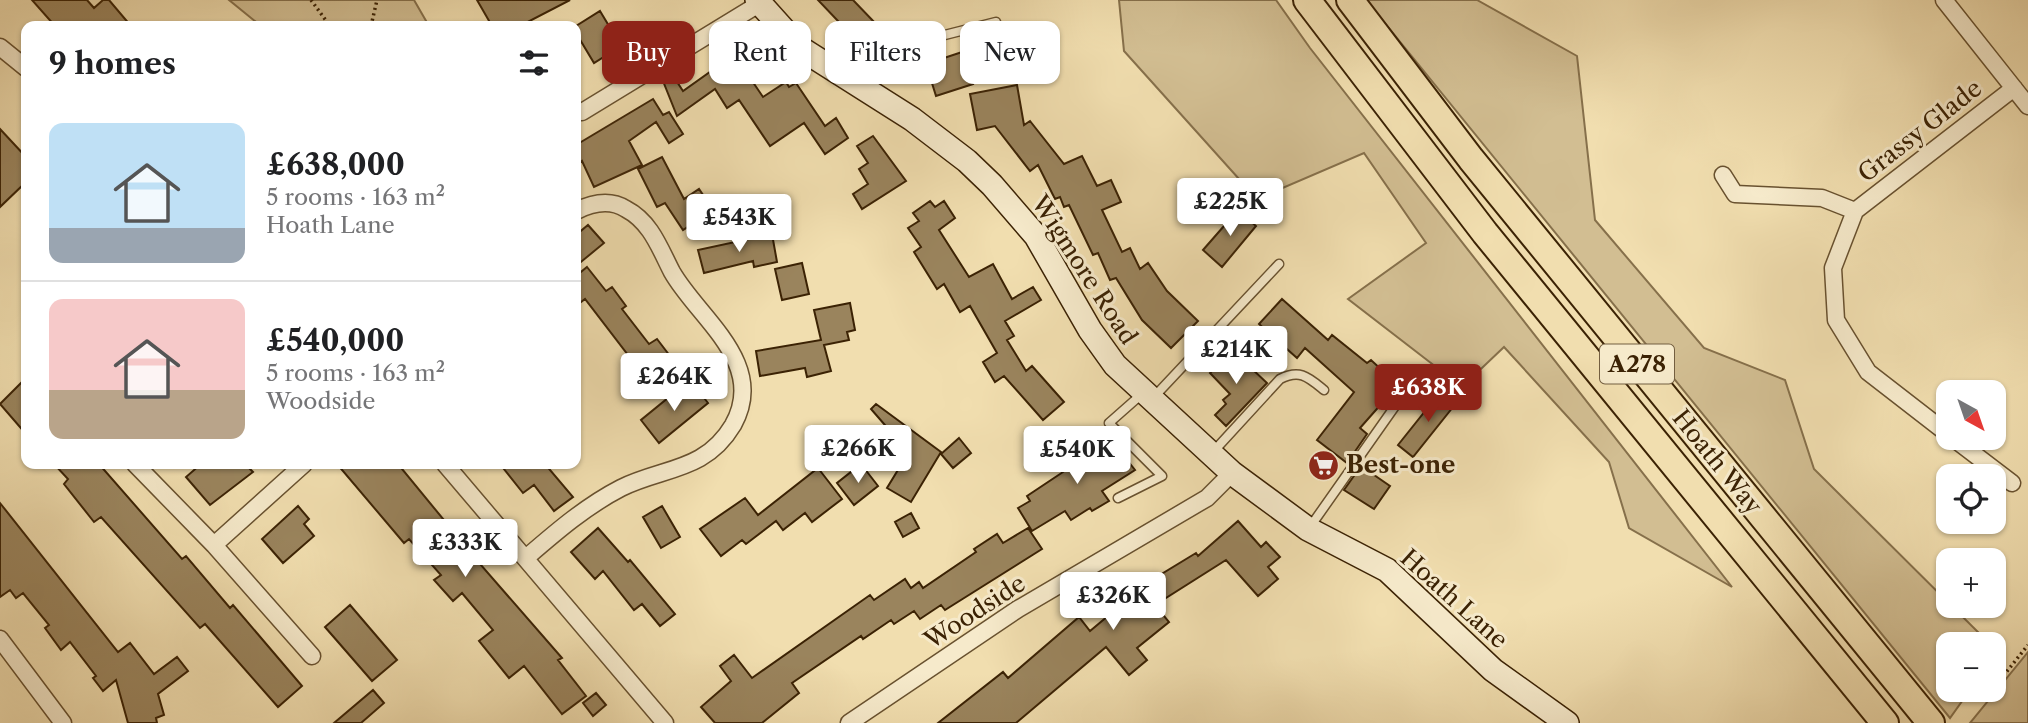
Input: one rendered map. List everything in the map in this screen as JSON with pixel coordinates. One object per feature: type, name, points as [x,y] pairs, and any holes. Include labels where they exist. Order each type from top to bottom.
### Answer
[{"type":"main road","name":"Hoath Way","points":[[1307,0],[1485,233],[1885,723]]},
{"type":"main road","name":"Hoath Way","points":[[1350,0],[1495,189],[1931,723]]},
{"type":"street","points":[[1944,0],[2028,106]]},
{"type":"street","points":[[583,112],[758,2]]},
{"type":"street","name":"Wigmore Road","points":[[758,2],[800,48],[825,65]]},
{"type":"street","points":[[0,47],[21,64]]},
{"type":"street","name":"Wigmore Road","points":[[853,84],[946,144],[1007,200],[1047,253],[1101,346],[1147,396],[1232,473]]},
{"type":"street","name":"Grassy Glade","points":[[1936,425],[1868,372],[1836,320],[1833,268],[1855,211],[2014,88]]},
{"type":"street","name":"Grassy Glade","points":[[1723,175],[1735,194],[1822,198],[1855,211]]},
{"type":"street","points":[[527,558],[594,503],[622,488],[691,464],[722,440],[734,423],[740,394],[736,362],[727,343],[673,273],[663,248],[639,219],[626,208],[601,203],[581,209]]},
{"type":"street","points":[[1968,450],[2012,483]]},
{"type":"street","points":[[140,469],[214,545],[312,656]]},
{"type":"street","points":[[214,545],[298,469]]},
{"type":"street","points":[[448,469],[665,723]]},
{"type":"street","name":"Hoath Lane","points":[[1232,473],[1308,529],[1387,570],[1493,670],[1567,723]]},
{"type":"street","name":"Woodside","points":[[849,723],[1028,603],[1208,498],[1232,473]]},
{"type":"street","points":[[0,639],[60,722]]},
{"type":"lane","points":[[1118,498],[1162,476],[1109,423],[1147,396],[1279,264]]},
{"type":"lane","points":[[1211,454],[1280,379],[1292,373],[1304,374],[1324,390]]},
{"type":"lane","points":[[1308,529],[1405,392]]},
{"type":"path","points":[[311,0],[326,21]]},
{"type":"path","points":[[372,21],[377,0]]},
{"type":"path","points":[[2006,672],[2028,645]]},
{"type":"shaded area","points":[[229,0],[414,0],[426,21],[255,21]]},
{"type":"shaded area","points":[[1119,0],[1276,0],[1310,48],[1732,587],[1629,528],[1609,462],[1504,347],[1462,387],[1348,299],[1426,243],[1364,153],[1257,199],[1124,51]]},
{"type":"shaded area","points":[[1366,0],[1477,0],[1577,56],[1595,220],[1704,348],[1785,380],[1814,469],[1936,590],[1936,618],[1964,618],[1978,632],[1936,632],[1936,701]]},
{"type":"shaded area","points":[[2028,652],[2028,723],[1970,723],[1987,702],[2006,702],[2006,679]]},
{"type":"shaded area","points":[[1937,702],[1961,702],[1950,718]]},
{"type":"building","points":[[32,0],[87,0],[94,8],[103,0],[109,0],[127,21],[51,21]]},
{"type":"building","points":[[477,0],[570,0],[530,21],[489,21]]},
{"type":"building","points":[[818,0],[853,0],[873,21],[838,21]]},
{"type":"building","points":[[600,11],[606,21],[602,21],[602,58],[594,63],[581,41],[581,23]]},
{"type":"building","points":[[960,53],[960,84],[973,84],[936,96],[932,84],[946,84],[946,57]]},
{"type":"building","points":[[709,73],[709,84],[754,84],[763,97],[783,84],[789,87],[797,84],[825,126],[836,118],[848,138],[825,154],[804,123],[770,146],[739,100],[727,108],[715,89],[677,116],[664,84],[678,84],[683,91]]},
{"type":"building","points":[[1017,85],[1024,125],[1030,121],[1064,164],[1082,156],[1097,186],[1111,180],[1121,202],[1102,210],[1122,252],[1130,248],[1140,269],[1148,263],[1167,291],[1198,321],[1171,348],[1142,320],[1116,278],[1110,280],[1098,253],[1093,255],[1069,205],[1064,207],[1060,197],[1055,199],[1038,165],[1030,171],[995,126],[977,130],[970,94]]},
{"type":"building","points":[[653,99],[663,115],[669,112],[683,134],[669,143],[656,122],[629,141],[642,165],[594,187],[581,162],[581,142]]},
{"type":"building","points":[[0,129],[21,152],[21,187],[0,207]]},
{"type":"building","points":[[873,136],[906,181],[862,209],[853,194],[868,184],[859,169],[868,163],[857,146]]},
{"type":"building","points":[[662,157],[684,199],[699,189],[713,210],[683,230],[665,203],[657,207],[638,169]]},
{"type":"building","points":[[930,201],[935,207],[944,201],[955,218],[939,230],[969,277],[993,264],[1012,299],[1033,287],[1041,300],[1005,321],[1014,336],[1007,340],[1026,371],[1032,366],[1064,402],[1043,420],[1004,376],[995,382],[983,362],[997,353],[970,306],[960,312],[944,284],[937,289],[914,252],[921,247],[908,228],[919,221],[913,213]]},
{"type":"building","points":[[1238,210],[1256,226],[1222,267],[1203,250]]},
{"type":"building","points":[[588,225],[604,243],[581,262],[581,231]]},
{"type":"building","points":[[772,234],[777,262],[754,267],[753,261],[704,273],[698,250]]},
{"type":"building","points":[[802,263],[809,294],[782,300],[775,269]]},
{"type":"building","points":[[587,267],[606,291],[612,287],[626,306],[622,309],[649,344],[657,339],[670,356],[641,379],[628,362],[631,359],[585,299],[581,302],[581,272]]},
{"type":"building","points":[[1282,299],[1328,340],[1332,335],[1367,363],[1371,360],[1398,385],[1360,428],[1367,434],[1347,463],[1317,440],[1354,392],[1305,348],[1297,358],[1259,324]]},
{"type":"building","points":[[850,303],[855,330],[847,332],[849,340],[824,345],[831,371],[807,377],[805,368],[760,376],[756,351],[821,340],[814,310]]},
{"type":"building","points":[[1233,351],[1267,383],[1226,426],[1215,415],[1226,404],[1223,400],[1230,394],[1210,373]]},
{"type":"building","points":[[21,383],[21,428],[0,404]]},
{"type":"building","points":[[694,385],[708,403],[659,443],[641,420],[679,389],[683,394]]},
{"type":"building","points":[[1442,390],[1457,402],[1413,457],[1398,445]]},
{"type":"building","points":[[876,404],[941,452],[911,502],[887,488],[904,460],[890,450],[898,440],[871,409]]},
{"type":"building","points":[[959,438],[971,453],[953,468],[941,454]]},
{"type":"building","points":[[1111,440],[1135,470],[1102,491],[1109,501],[1092,511],[1090,508],[1071,520],[1065,511],[1032,531],[1018,508],[1030,501],[1027,496],[1063,472],[1057,462],[1076,450],[1081,458]]},
{"type":"building","points":[[861,464],[878,486],[854,505],[837,483]]},
{"type":"building","points":[[1361,466],[1390,486],[1374,509],[1344,490]]},
{"type":"building","points":[[818,468],[842,499],[812,522],[805,513],[783,530],[776,521],[746,544],[742,540],[721,556],[700,529],[745,498],[758,515]]},
{"type":"building","points":[[59,469],[103,469],[182,559],[186,556],[230,608],[233,605],[302,686],[278,707],[205,624],[200,628],[101,517],[94,522],[64,484],[68,479]]},
{"type":"building","points":[[195,469],[250,469],[253,472],[210,505],[186,477]]},
{"type":"building","points":[[341,469],[402,469],[448,525],[451,522],[485,560],[480,564],[562,658],[558,660],[586,696],[562,714],[524,666],[509,678],[479,641],[493,630],[462,593],[453,601],[434,580],[441,575],[409,539],[404,543]]},
{"type":"building","points":[[504,469],[549,469],[573,497],[554,511],[534,485],[523,493]]},
{"type":"building","points":[[0,503],[118,652],[130,643],[154,674],[177,657],[188,671],[158,694],[164,715],[156,718],[157,723],[128,723],[116,680],[103,691],[93,678],[96,676],[70,642],[61,650],[45,628],[49,625],[23,593],[16,598],[10,590],[0,597]]},
{"type":"building","points":[[298,506],[309,519],[304,524],[314,536],[283,563],[262,539]]},
{"type":"building","points":[[662,506],[680,537],[661,548],[643,517]]},
{"type":"building","points":[[911,513],[919,528],[903,537],[895,522]]},
{"type":"building","points":[[1238,521],[1261,547],[1266,542],[1280,557],[1268,567],[1278,579],[1258,596],[1226,560],[1155,605],[1169,622],[1137,648],[1147,660],[1129,675],[1106,647],[1016,723],[938,723],[1003,672],[1008,678],[1079,617],[1090,631],[1127,600],[1124,597],[1139,585],[1140,587],[1196,553],[1198,556]]},
{"type":"building","points":[[598,528],[628,562],[630,560],[675,614],[660,626],[642,604],[634,610],[603,571],[595,579],[571,552]]},
{"type":"building","points":[[1028,528],[1042,549],[945,610],[941,605],[920,619],[914,611],[894,624],[891,620],[863,639],[861,636],[792,683],[799,693],[762,723],[715,723],[701,707],[731,681],[720,666],[734,655],[752,678],[870,595],[874,600],[905,579],[911,588],[919,582],[923,588],[976,552],[974,549],[997,534],[1003,543]]},
{"type":"building","points":[[350,605],[397,660],[372,681],[325,627]]},
{"type":"building","points":[[373,690],[384,703],[361,723],[334,723]]},
{"type":"building","points":[[596,693],[606,705],[593,716],[583,703]]},
{"type":"place","name":"Best-one","points":[[1323,465]]}]
